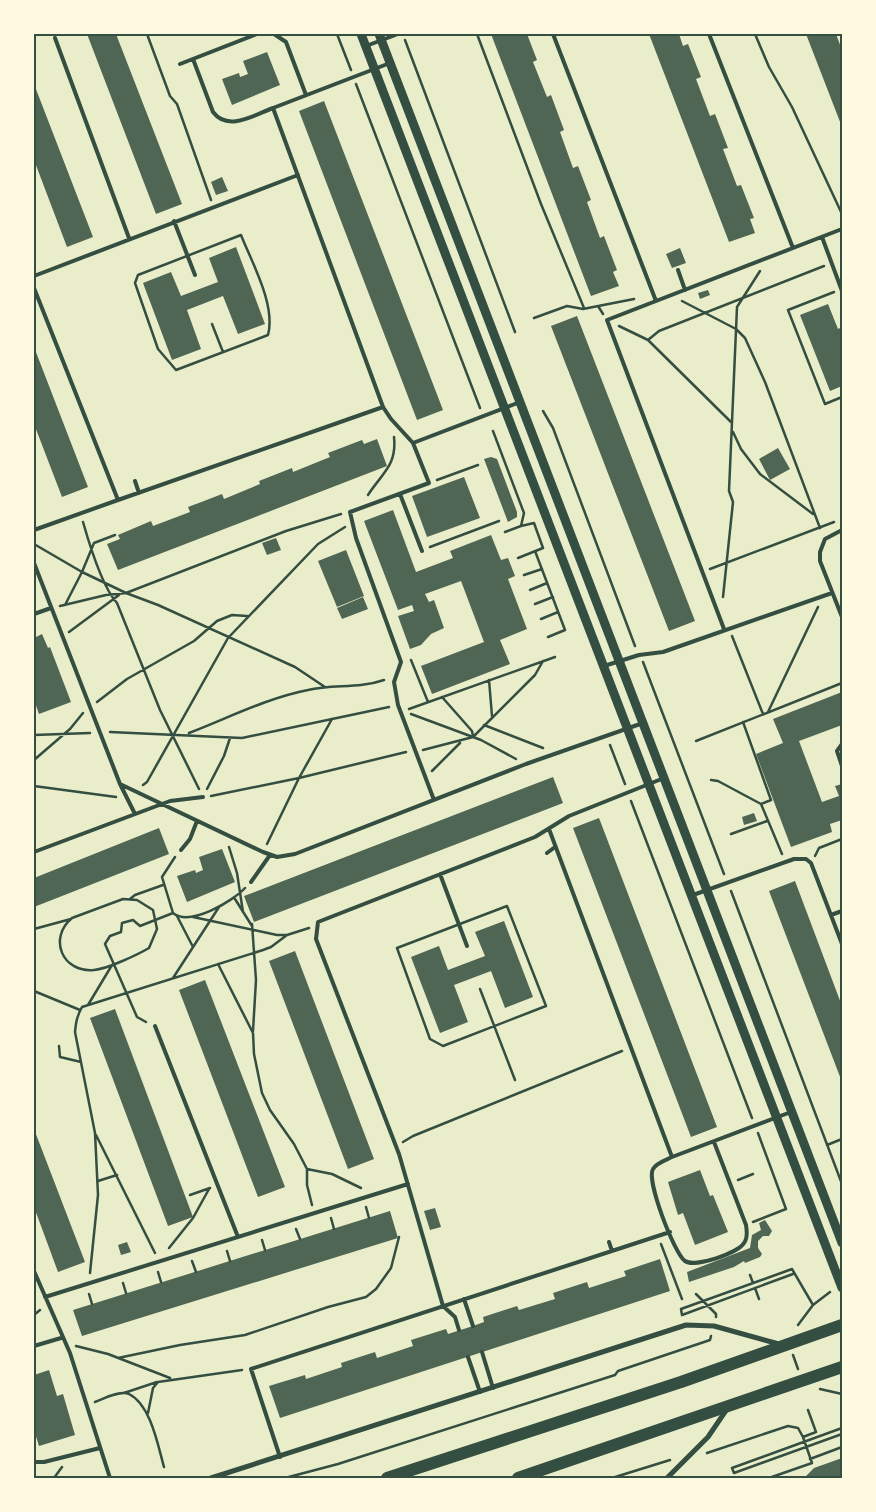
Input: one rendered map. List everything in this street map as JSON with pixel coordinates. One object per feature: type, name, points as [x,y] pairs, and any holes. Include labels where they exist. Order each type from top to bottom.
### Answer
[{"type":"main road","points":[[387,1478],[547,1427],[842,1325]]},
{"type":"main road","points":[[518,1478],[842,1367]]},
{"type":"street","points":[[361,34],[842,1288]]},
{"type":"street","points":[[380,37],[842,1243]]},
{"type":"street","points":[[211,1478],[493,1388],[672,1328],[693,1324],[714,1326],[785,1345]]},
{"type":"street","points":[[667,1478],[708,1437],[728,1407]]},
{"type":"lane","points":[[180,64],[257,34]]},
{"type":"lane","points":[[274,34],[286,42],[306,95]]},
{"type":"lane","points":[[366,46],[380,37],[398,34]]},
{"type":"lane","points":[[553,34],[656,301]]},
{"type":"lane","points":[[709,34],[793,248]]},
{"type":"lane","points":[[55,38],[129,238]]},
{"type":"lane","points":[[193,59],[213,112],[217,118],[231,122],[390,63]]},
{"type":"lane","points":[[273,108],[384,407],[391,419],[413,443],[429,483],[350,512],[354,521],[356,538],[401,662],[394,682],[400,712],[434,800]]},
{"type":"lane","points":[[34,276],[129,238],[298,175]]},
{"type":"lane","points":[[174,221],[195,275]]},
{"type":"lane","points":[[726,628],[719,616],[607,320],[842,229]]},
{"type":"lane","points":[[822,237],[842,290]]},
{"type":"lane","points":[[678,270],[685,290]]},
{"type":"lane","points":[[34,288],[118,500]]},
{"type":"lane","points":[[413,443],[520,402]]},
{"type":"lane","points":[[34,530],[384,407]]},
{"type":"lane","points":[[135,482],[139,493]]},
{"type":"lane","points":[[400,494],[422,551]]},
{"type":"lane","points":[[842,530],[825,538],[820,552],[820,561],[842,617]]},
{"type":"lane","points":[[34,563],[120,784],[135,814]]},
{"type":"lane","points":[[604,666],[639,654],[663,652],[726,628],[832,593]]},
{"type":"lane","points":[[34,614],[51,608]]},
{"type":"lane","points":[[120,784],[161,805],[277,857],[295,854],[526,764],[643,723]]},
{"type":"lane","points":[[842,744],[837,751],[842,766]]},
{"type":"lane","points":[[459,1330],[455,1317],[443,1306],[399,1154],[316,939],[318,922],[535,838],[568,816],[664,778]]},
{"type":"lane","points":[[34,852],[170,801],[203,797]]},
{"type":"lane","points":[[181,850],[190,838],[198,821]]},
{"type":"lane","points":[[549,829],[672,1157]]},
{"type":"lane","points":[[547,853],[555,847]]},
{"type":"lane","points":[[251,882],[270,855]]},
{"type":"lane","points":[[692,896],[801,858],[811,863],[842,944]]},
{"type":"lane","points":[[440,874],[467,946]]},
{"type":"lane","points":[[831,915],[842,910]]},
{"type":"lane","points":[[155,1026],[238,1236]]},
{"type":"lane","points":[[714,1142],[746,1225],[745,1241],[740,1248],[700,1264],[685,1260],[670,1232],[650,1179],[653,1169],[672,1157],[792,1111]]},
{"type":"lane","points":[[45,1297],[408,1184]]},
{"type":"lane","points":[[280,1457],[251,1369],[670,1232]]},
{"type":"lane","points":[[609,1242],[612,1251]]},
{"type":"lane","points":[[34,1271],[65,1345],[110,1478]]},
{"type":"lane","points":[[464,1299],[473,1326]]},
{"type":"lane","points":[[34,1346],[61,1338]]},
{"type":"lane","points":[[482,1352],[493,1388]]},
{"type":"lane","points":[[468,1357],[480,1392]]},
{"type":"lane","points":[[34,1462],[44,1462],[100,1448]]},
{"type":"path","points":[[147,34],[170,96],[177,104],[213,207]]},
{"type":"path","points":[[337,34],[483,416]]},
{"type":"path","points":[[402,34],[515,332]]},
{"type":"path","points":[[477,34],[541,204],[584,308]]},
{"type":"path","points":[[755,34],[769,67],[792,107],[842,214]]},
{"type":"path","points":[[241,235],[268,304],[270,328],[268,335],[223,352],[176,370],[158,348],[135,283],[138,275],[241,235]]},
{"type":"path","points":[[719,616],[733,502],[729,491],[737,307],[769,257]]},
{"type":"path","points":[[648,340],[659,331],[832,263]]},
{"type":"path","points":[[842,290],[788,310],[825,404],[842,397]]},
{"type":"path","points":[[672,295],[736,329],[745,338],[765,382],[820,528]]},
{"type":"path","points":[[534,318],[567,306],[584,308],[630,298],[656,301]]},
{"type":"path","points":[[598,306],[607,320],[648,340],[732,423]]},
{"type":"path","points":[[212,324],[223,352]]},
{"type":"path","points":[[543,412],[553,428],[635,645]]},
{"type":"path","points":[[362,508],[372,488],[392,462],[395,451],[391,419]]},
{"type":"path","points":[[732,430],[741,449],[760,474],[815,515]]},
{"type":"path","points":[[493,431],[524,513],[521,526]]},
{"type":"path","points":[[429,483],[478,464]]},
{"type":"path","points":[[51,608],[126,593],[286,531],[350,512]]},
{"type":"path","points":[[80,514],[91,549],[110,595],[114,599],[160,710],[203,797]]},
{"type":"path","points":[[703,572],[842,519]]},
{"type":"path","points":[[135,792],[147,782],[228,638],[318,544],[354,521]]},
{"type":"path","points":[[422,551],[499,521]]},
{"type":"path","points":[[505,532],[534,523],[543,548],[518,558]]},
{"type":"path","points":[[65,605],[94,543],[115,535]]},
{"type":"path","points":[[34,544],[82,572],[126,593],[158,604],[228,638],[295,667],[325,687]]},
{"type":"path","points":[[536,551],[565,630],[548,637]]},
{"type":"path","points":[[524,575],[542,569]]},
{"type":"path","points":[[530,590],[547,583]]},
{"type":"path","points":[[62,636],[79,626],[120,594]]},
{"type":"path","points":[[768,712],[824,595]]},
{"type":"path","points":[[535,604],[553,597]]},
{"type":"path","points":[[541,619],[558,612]]},
{"type":"path","points":[[34,760],[108,692],[144,668],[194,641],[208,628],[232,615],[248,616]]},
{"type":"path","points":[[726,628],[763,714]]},
{"type":"path","points":[[400,712],[555,657]]},
{"type":"path","points":[[410,658],[428,702]]},
{"type":"path","points":[[415,749],[423,750],[461,742],[473,737],[535,675],[543,661]]},
{"type":"path","points":[[644,664],[725,875]]},
{"type":"path","points":[[187,734],[287,696],[325,687],[365,686],[395,677]]},
{"type":"path","points":[[489,680],[492,717]]},
{"type":"path","points":[[696,741],[842,683]]},
{"type":"path","points":[[442,697],[472,731],[473,737]]},
{"type":"path","points":[[34,735],[100,732],[187,734],[230,738],[261,735],[398,705]]},
{"type":"path","points":[[400,712],[473,737],[526,764]]},
{"type":"path","points":[[264,850],[299,778],[332,720]]},
{"type":"path","points":[[742,722],[771,800],[761,804]]},
{"type":"path","points":[[484,725],[557,754]]},
{"type":"path","points":[[607,736],[754,1121]]},
{"type":"path","points":[[203,797],[217,772],[230,738]]},
{"type":"path","points":[[425,777],[461,742]]},
{"type":"path","points":[[203,797],[299,778],[405,752]]},
{"type":"path","points":[[711,780],[718,781],[761,804],[785,862]]},
{"type":"path","points":[[34,786],[113,797],[126,796]]},
{"type":"path","points":[[731,834],[767,821]]},
{"type":"path","points":[[224,834],[235,865],[243,912]]},
{"type":"path","points":[[811,863],[819,848],[842,839]]},
{"type":"path","points":[[181,850],[164,872],[162,885],[175,915],[193,947]]},
{"type":"path","points":[[192,917],[235,899],[251,882]]},
{"type":"path","points":[[34,929],[130,899],[162,885]]},
{"type":"path","points":[[730,890],[842,1184]]},
{"type":"path","points":[[72,918],[63,928],[59,938],[63,957],[72,966],[95,970],[149,948],[156,935],[157,920],[150,906],[130,899]]},
{"type":"path","points":[[235,899],[256,931]]},
{"type":"path","points":[[172,979],[220,906]]},
{"type":"path","points":[[508,906],[546,1006],[494,1026],[443,1046],[430,1039],[397,948],[508,906]]},
{"type":"path","points":[[155,1026],[137,1017],[105,944],[110,936],[121,932],[122,923],[133,920],[140,926],[175,915],[256,931],[287,935]]},
{"type":"path","points":[[252,924],[251,930],[256,953],[253,1033],[255,1062],[262,1093],[270,1110],[294,1144],[306,1168],[307,1185],[314,1212]]},
{"type":"path","points":[[90,1274],[98,1181],[95,1133],[75,1032],[76,1017],[80,1010],[88,1005],[256,953],[271,947],[287,935],[318,925]]},
{"type":"path","points":[[88,1005],[113,964]]},
{"type":"path","points":[[218,964],[253,1033]]},
{"type":"path","points":[[480,989],[515,1080]]},
{"type":"path","points":[[34,991],[80,1010]]},
{"type":"path","points":[[59,1046],[60,1057],[81,1062]]},
{"type":"path","points":[[398,1145],[413,1136],[628,1048]]},
{"type":"path","points":[[746,1225],[786,1209],[758,1132]]},
{"type":"path","points":[[95,1133],[152,1245]]},
{"type":"path","points":[[827,1145],[842,1140]]},
{"type":"path","points":[[306,1168],[332,1174],[372,1195]]},
{"type":"path","points":[[730,1183],[754,1174]]},
{"type":"path","points":[[98,1181],[118,1175]]},
{"type":"path","points":[[190,1195],[218,1185]]},
{"type":"path","points":[[171,1245],[193,1218],[210,1188]]},
{"type":"path","points":[[658,1236],[682,1299]]},
{"type":"path","points":[[118,1358],[245,1334],[311,1312],[366,1297],[391,1268],[399,1237]]},
{"type":"path","points":[[793,1274],[682,1315],[681,1309],[792,1269],[793,1274],[813,1306]]},
{"type":"path","points":[[750,1275],[759,1299]]},
{"type":"path","points":[[696,1294],[716,1314]]},
{"type":"path","points":[[285,1478],[328,1467],[614,1375],[618,1371],[710,1340],[711,1334]]},
{"type":"path","points":[[65,1345],[80,1346],[118,1358],[172,1379]]},
{"type":"path","points":[[86,1404],[172,1379],[224,1374],[251,1369]]},
{"type":"path","points":[[158,1382],[153,1388],[148,1413],[164,1467]]},
{"type":"path","points":[[123,1393],[129,1394],[148,1413]]},
{"type":"path","points":[[769,1478],[812,1463],[803,1437],[816,1432],[808,1410]]},
{"type":"path","points":[[842,1428],[732,1468],[734,1473],[842,1434]]},
{"type":"path","points":[[810,1459],[842,1447]]},
{"type":"path","points":[[778,1478],[781,1474]]},
{"type":"building","points":[[87,34],[116,34],[182,204],[156,214]]},
{"type":"building","points":[[491,34],[527,34],[537,60],[533,62],[547,97],[551,95],[564,130],[560,132],[573,168],[578,166],[591,200],[587,202],[600,238],[604,236],[617,270],[613,272],[619,286],[591,296]]},
{"type":"building","points":[[649,34],[679,34],[683,46],[688,44],[701,77],[696,79],[710,116],[715,114],[728,148],[723,149],[737,186],[741,185],[754,218],[750,219],[755,233],[729,242]]},
{"type":"building","points":[[806,34],[836,34],[842,50],[842,127]]},
{"type":"building","points":[[267,52],[280,85],[232,105],[222,79],[239,73],[240,77],[248,74],[243,61]]},
{"type":"building","points":[[34,84],[93,237],[67,247],[34,160]]},
{"type":"building","points":[[324,101],[443,410],[417,420],[299,111]]},
{"type":"building","points":[[222,177],[228,191],[216,195],[211,182]]},
{"type":"building","points":[[236,247],[265,324],[238,334],[223,296],[187,310],[201,349],[172,360],[143,283],[171,272],[181,296],[218,282],[209,258]]},
{"type":"building","points":[[680,248],[686,263],[672,268],[666,254]]},
{"type":"building","points":[[708,290],[710,295],[700,299],[698,293]]},
{"type":"building","points":[[828,304],[838,329],[842,327],[842,386],[830,391],[800,315]]},
{"type":"building","points":[[577,316],[695,621],[669,631],[551,326]]},
{"type":"building","points":[[34,347],[88,487],[62,497],[34,424]]},
{"type":"building","points":[[377,439],[387,466],[118,570],[107,544],[120,539],[118,535],[151,521],[153,526],[190,512],[188,507],[222,494],[224,499],[260,484],[259,481],[292,468],[293,472],[330,457],[328,453],[362,440],[364,444]]},
{"type":"building","points":[[778,448],[790,469],[770,480],[759,459]]},
{"type":"building","points":[[491,457],[497,459],[517,512],[517,517],[508,522],[484,459]]},
{"type":"building","points":[[464,477],[480,518],[427,537],[412,496]]},
{"type":"building","points":[[393,510],[416,572],[453,558],[450,551],[491,535],[501,560],[508,558],[515,576],[508,579],[527,629],[500,640],[510,664],[432,694],[421,666],[484,642],[461,581],[425,594],[429,602],[434,600],[444,628],[431,634],[421,645],[410,649],[398,616],[414,611],[412,605],[398,610],[364,521]]},
{"type":"building","points":[[276,538],[281,550],[267,555],[262,543]]},
{"type":"building","points":[[346,550],[364,596],[337,607],[318,561]]},
{"type":"building","points":[[363,597],[368,609],[342,619],[337,608]]},
{"type":"building","points":[[42,634],[48,648],[50,647],[71,702],[39,714],[34,700],[34,638]]},
{"type":"building","points":[[842,692],[842,725],[799,741],[822,802],[839,796],[835,786],[842,784],[842,820],[830,824],[832,832],[791,847],[756,754],[783,743],[773,719]]},
{"type":"building","points":[[553,777],[563,803],[254,922],[244,896]]},
{"type":"building","points":[[754,813],[757,821],[744,825],[742,817]]},
{"type":"building","points":[[599,818],[717,1127],[691,1137],[573,828]]},
{"type":"building","points":[[159,828],[169,854],[34,907],[34,878]]},
{"type":"building","points":[[222,849],[235,882],[187,902],[177,876],[195,870],[196,873],[203,870],[199,857]]},
{"type":"building","points":[[795,881],[842,1006],[842,1082],[769,891]]},
{"type":"building","points":[[504,921],[533,997],[505,1008],[491,971],[454,985],[468,1022],[440,1033],[411,957],[439,946],[448,970],[485,956],[475,932]]},
{"type":"building","points":[[295,951],[374,1159],[348,1169],[269,961]]},
{"type":"building","points":[[205,980],[285,1187],[258,1197],[179,990]]},
{"type":"building","points":[[115,1009],[193,1217],[168,1226],[90,1018]]},
{"type":"building","points":[[34,1129],[85,1262],[58,1272],[34,1207]]},
{"type":"building","points":[[700,1170],[710,1196],[713,1195],[728,1232],[695,1245],[683,1213],[678,1215],[668,1182]]},
{"type":"building","points":[[435,1208],[441,1227],[430,1230],[424,1211]]},
{"type":"building","points":[[390,1211],[398,1238],[82,1336],[73,1310]]},
{"type":"building","points":[[765,1220],[772,1231],[769,1236],[763,1236],[758,1241],[758,1248],[762,1254],[760,1257],[745,1263],[744,1261],[734,1267],[689,1282],[687,1272],[750,1248],[752,1235],[761,1230],[759,1223]]},
{"type":"building","points":[[127,1242],[131,1252],[121,1255],[118,1245]]},
{"type":"building","points":[[660,1259],[670,1291],[280,1418],[269,1386],[305,1375],[306,1379],[342,1367],[341,1363],[375,1352],[377,1358],[413,1346],[411,1340],[446,1329],[448,1334],[473,1326],[484,1322],[483,1317],[517,1306],[519,1310],[555,1299],[553,1293],[587,1282],[589,1288],[626,1276],[624,1271]]},
{"type":"building","points":[[49,1370],[57,1396],[63,1394],[75,1435],[39,1446],[34,1430],[34,1375]]},
{"type":"building","points":[[842,1458],[842,1478],[804,1478],[814,1468]]}]
